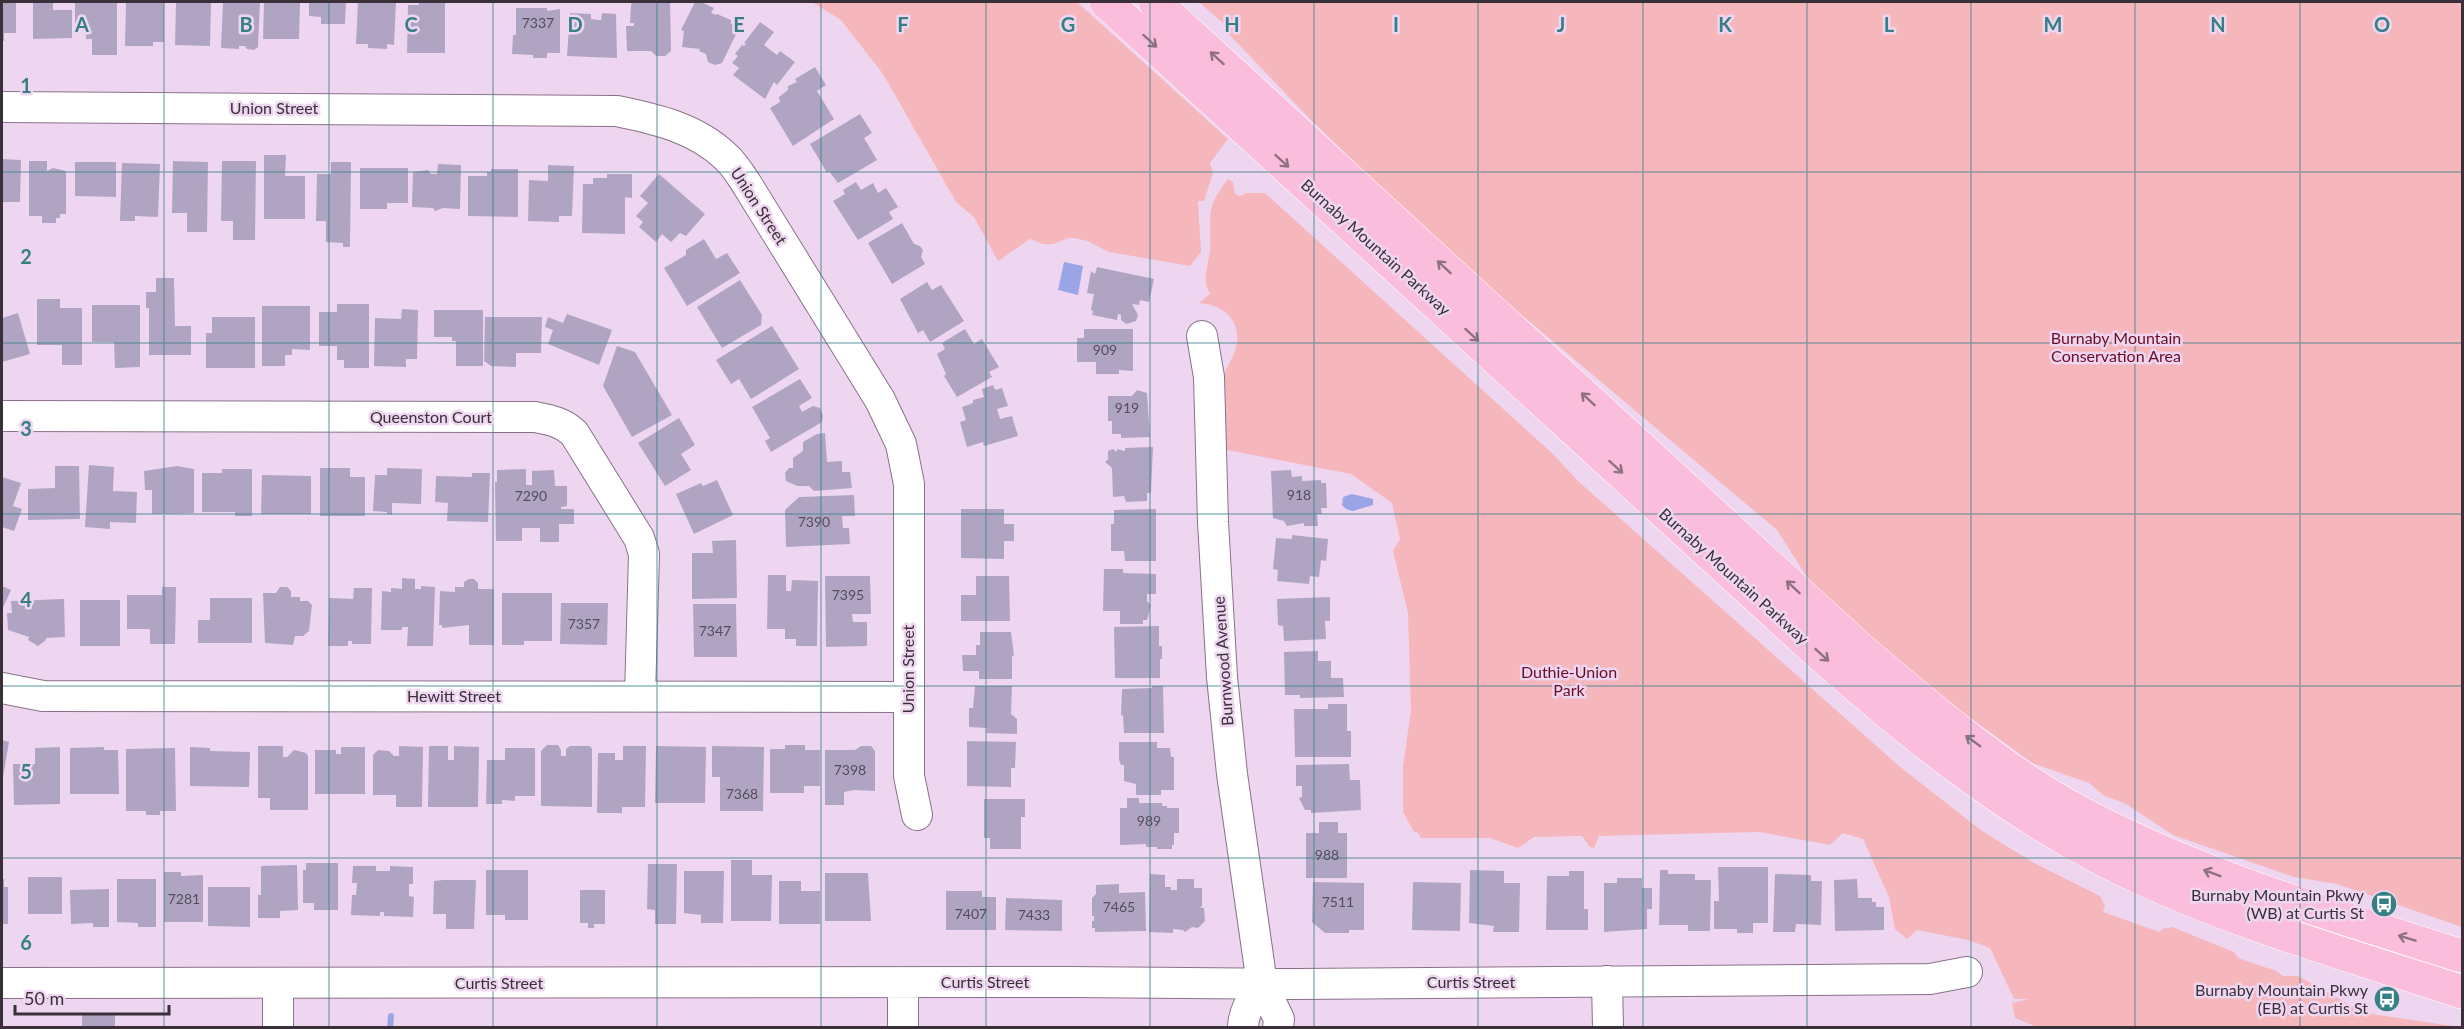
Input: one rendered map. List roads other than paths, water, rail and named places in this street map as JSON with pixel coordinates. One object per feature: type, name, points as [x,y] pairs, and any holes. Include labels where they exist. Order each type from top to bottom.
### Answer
[{"type":"main road","name":"Burnaby Mountain Parkway","points":[[1106,2],[1814,649],[1891,717],[1963,774],[2030,818],[2157,886],[2286,934],[2463,992]]},
{"type":"main road","name":"Burnaby Mountain Parkway","points":[[1155,2],[1860,649],[1939,716],[2020,776],[2074,809],[2200,868],[2267,894],[2463,956]]},
{"type":"street","name":"Union Street","points":[[2,107],[617,111],[657,119],[697,135],[726,157],[746,183],[880,400],[901,444],[909,484],[909,776],[917,815]]},
{"type":"street","name":"Burnwood Avenue","points":[[1202,336],[1209,377],[1214,522],[1232,774],[1262,984],[1279,1018],[1278,1028]]},
{"type":"street","name":"Queenston Court","points":[[2,416],[535,417],[552,420],[566,426],[574,433],[639,538],[644,554],[640,696]]},
{"type":"street","name":"Hewitt Street","points":[[2,688],[43,696],[908,697]]},
{"type":"street","name":"Curtis Street","points":[[2,983],[1262,984],[1930,979],[1967,972]]},
{"type":"street","points":[[1607,981],[1608,1028]]},
{"type":"street","points":[[278,983],[278,1028]]},
{"type":"street","points":[[903,983],[903,1028]]},
{"type":"street","points":[[1243,1028],[1243,1019],[1248,1006],[1262,984]]},
{"type":"water","points":[[1064,262],[1083,266],[1078,295],[1058,290]]},
{"type":"water","points":[[1352,494],[1373,499],[1373,505],[1353,511],[1346,509],[1342,505],[1343,497]]},
{"type":"waterway","points":[[390,1028],[391,1016]]},
{"type":"place","name":"Burnaby Mountain Pkwy (WB) at Curtis St","points":[[2384,904]]},
{"type":"place","name":"Burnaby Mountain Pkwy (EB) at Curtis St","points":[[2387,999]]},
{"type":"park label","name":"Burnaby Mountain Conservation Area","points":[[2116,347]]},
{"type":"park label","name":"Duthie-Union Park","points":[[1569,681]]}]
